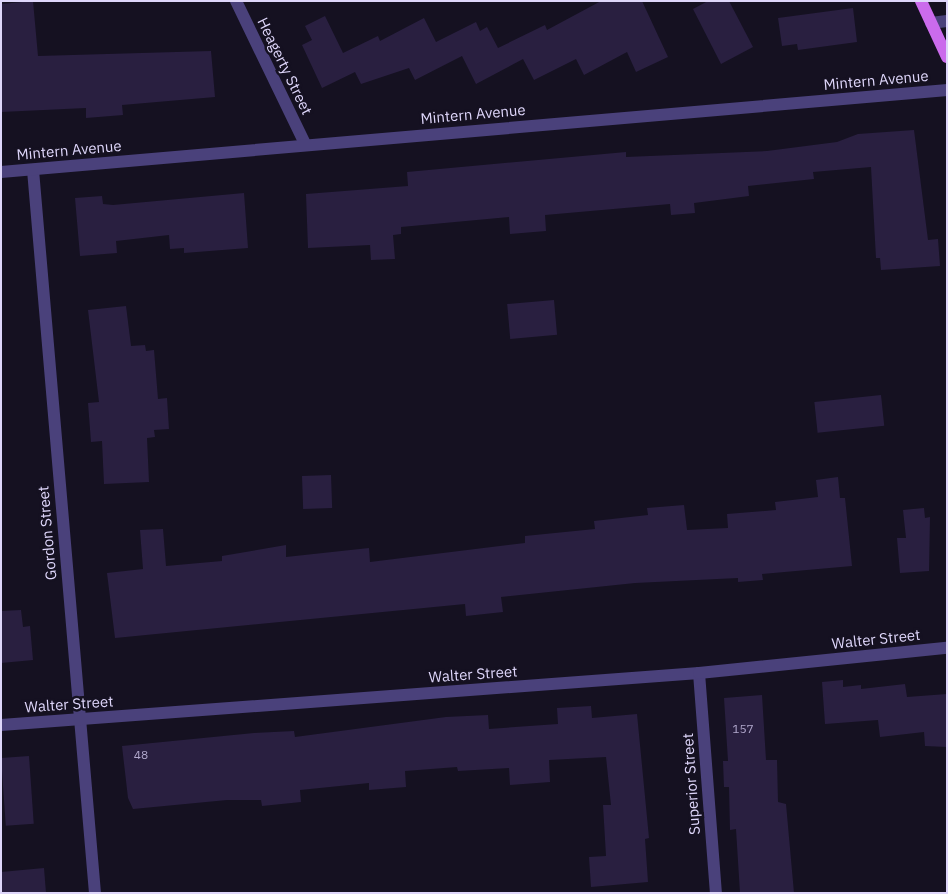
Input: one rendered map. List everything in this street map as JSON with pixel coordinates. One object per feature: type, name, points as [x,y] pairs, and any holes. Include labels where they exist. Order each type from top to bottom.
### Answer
[{"type":"main road","points":[[920,1],[947,57]]},
{"type":"street","name":"Heagerty Street","points":[[236,1],[305,144]]},
{"type":"street","points":[[931,23],[947,21]]},
{"type":"street","name":"Mintern Avenue","points":[[1,172],[305,144],[947,90]]},
{"type":"street","name":"Gordon Street","points":[[33,170],[95,893]]},
{"type":"street","name":"Walter Street","points":[[1,725],[79,721],[699,673],[947,648]]},
{"type":"street","name":"Superior Street","points":[[699,673],[716,893]]},
{"type":"building","points":[[33,1],[38,56],[211,51],[215,97],[122,105],[123,115],[86,118],[86,108],[1,112],[1,4]]},
{"type":"building","points":[[601,1],[642,1],[668,57],[636,72],[627,52],[584,75],[576,59],[534,80],[523,59],[476,84],[462,56],[415,80],[409,68],[361,84],[355,72],[322,88],[302,45],[312,40],[305,26],[325,16],[343,53],[378,36],[380,41],[424,18],[436,42],[476,22],[480,31],[487,27],[498,48],[545,25],[547,30]]},
{"type":"building","points":[[708,1],[729,1],[753,47],[721,64],[693,9]]},
{"type":"building","points":[[853,8],[857,42],[798,50],[797,44],[782,46],[778,18]]},
{"type":"building","points":[[914,130],[928,240],[938,239],[940,266],[881,270],[880,258],[876,258],[871,167],[813,172],[814,179],[748,186],[749,196],[694,203],[695,213],[671,215],[670,204],[545,215],[546,231],[510,234],[509,217],[401,227],[401,234],[393,235],[395,259],[371,260],[370,245],[308,248],[306,194],[408,186],[407,172],[626,152],[626,157],[767,151],[837,142],[858,134]]},
{"type":"building","points":[[244,193],[248,248],[184,253],[184,248],[170,249],[169,235],[116,241],[117,253],[80,256],[75,198],[102,196],[103,204],[113,205]]},
{"type":"building","points":[[554,300],[557,335],[510,339],[507,304]]},
{"type":"building","points":[[126,306],[131,346],[145,345],[146,351],[154,350],[158,399],[167,398],[169,429],[154,430],[155,437],[147,438],[149,482],[104,484],[102,441],[91,442],[88,403],[99,402],[88,310]]},
{"type":"building","points":[[881,395],[884,426],[818,433],[814,402]]},
{"type":"building","points":[[331,475],[332,508],[303,509],[302,476]]},
{"type":"building","points":[[838,477],[840,498],[845,498],[852,566],[762,574],[763,580],[738,582],[738,578],[635,583],[501,597],[503,612],[466,616],[465,604],[115,638],[107,573],[143,569],[140,530],[163,529],[166,566],[222,561],[222,556],[286,545],[286,557],[369,548],[370,562],[525,543],[525,536],[595,529],[594,521],[648,515],[647,508],[684,505],[687,530],[728,528],[727,514],[776,510],[775,502],[818,497],[816,480]]},
{"type":"building","points":[[924,508],[925,518],[930,517],[929,571],[900,573],[897,538],[906,538],[903,510]]},
{"type":"building","points":[[21,610],[23,627],[30,626],[33,660],[1,663],[1,611]]},
{"type":"building","points":[[843,680],[843,687],[861,685],[861,689],[905,684],[907,697],[947,694],[947,747],[925,746],[924,732],[880,737],[878,720],[825,724],[822,682]]},
{"type":"building","points":[[762,695],[766,760],[777,760],[778,802],[786,804],[794,893],[740,893],[736,829],[730,830],[729,787],[724,787],[723,761],[728,761],[724,698]]},
{"type":"building","points":[[591,706],[592,718],[637,714],[649,838],[645,839],[648,882],[591,887],[589,857],[606,856],[603,805],[611,805],[606,757],[549,760],[550,782],[510,785],[509,768],[458,771],[457,767],[405,771],[406,787],[369,790],[369,783],[300,790],[301,802],[262,806],[261,800],[227,800],[133,809],[128,798],[122,746],[254,733],[294,731],[295,737],[446,717],[488,715],[489,729],[558,724],[557,708]]},
{"type":"building","points":[[29,756],[34,824],[6,826],[1,758]]},
{"type":"building","points":[[44,868],[46,893],[1,893],[1,872]]}]
